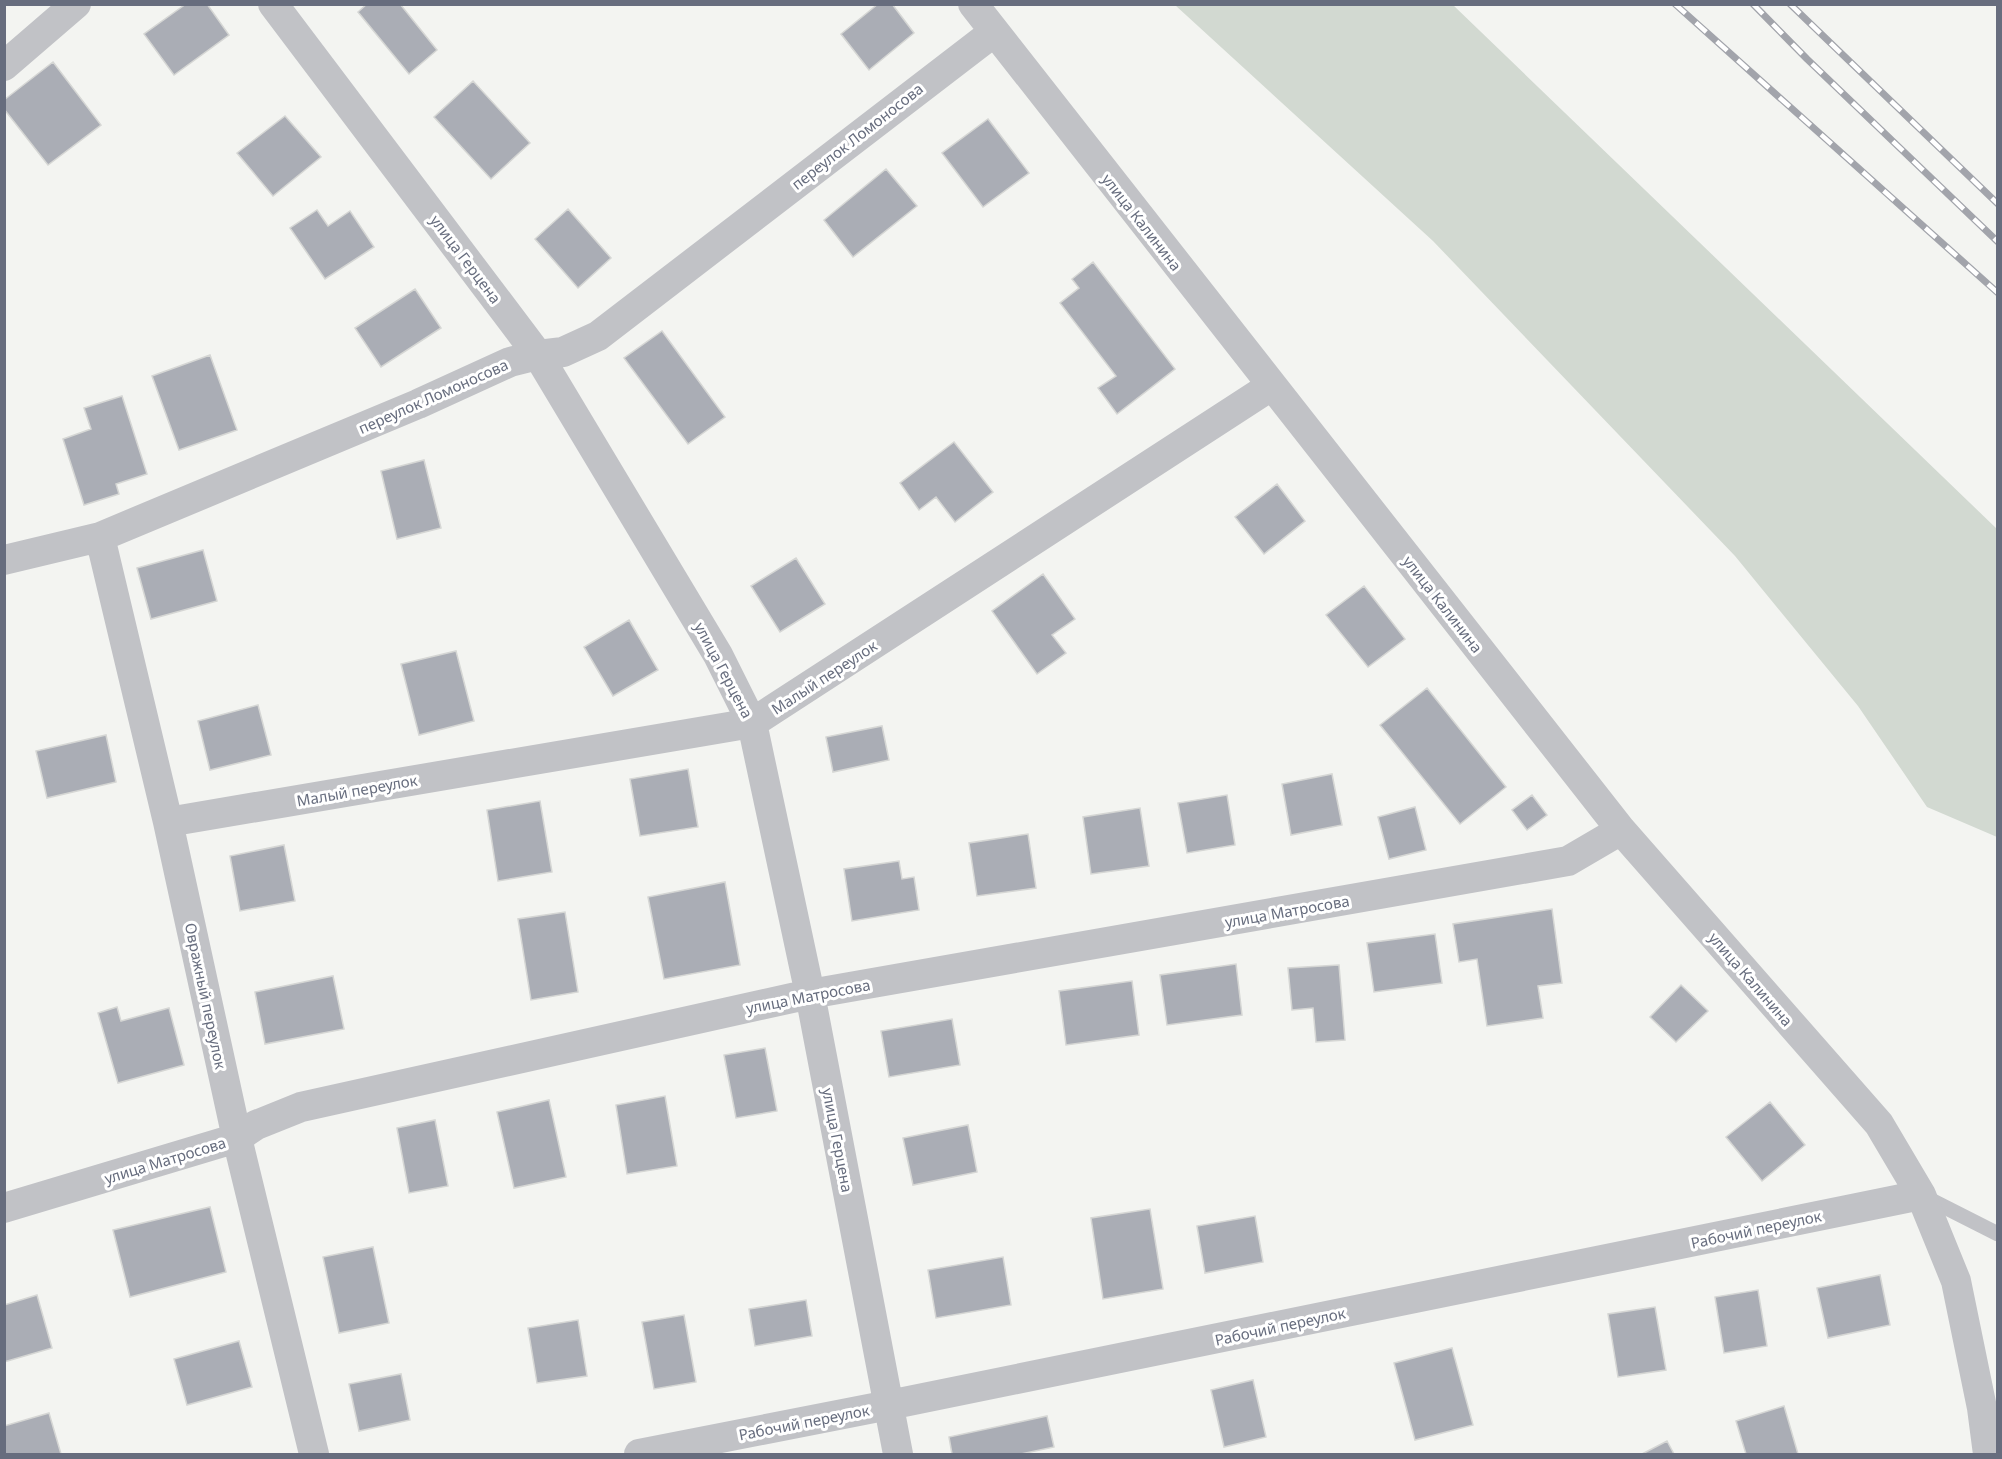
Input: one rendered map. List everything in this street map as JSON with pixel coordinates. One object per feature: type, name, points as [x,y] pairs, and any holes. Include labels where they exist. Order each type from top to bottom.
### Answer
[{"type":"street","points":[[4,66],[76,4]]},
{"type":"street","name":"улица Герцена","points":[[273,4],[538,355],[718,655],[752,723],[810,994],[898,1455]]},
{"type":"street","name":"улица Калинина","points":[[973,4],[1621,830],[1879,1124],[1921,1195],[1956,1281],[1982,1408],[1988,1455]]},
{"type":"street","name":"переулок Ломоносова","points":[[4,560],[100,537],[418,404],[510,362],[563,352],[598,336],[994,32]]},
{"type":"street","name":"Малый переулок","points":[[168,822],[752,723],[1271,386]]},
{"type":"street","name":"Овражный переулок","points":[[100,537],[168,822],[237,1138],[314,1455]]},
{"type":"street","name":"улица Матросова","points":[[4,1208],[237,1138],[256,1125],[302,1107],[810,994],[1568,861],[1621,830]]},
{"type":"street","name":"Рабочий переулок","points":[[639,1455],[1921,1195]]},
{"type":"lane","points":[[1921,1195],[1998,1234]]},
{"type":"shaded area","points":[[1175,5],[1453,5],[1997,529],[1997,837],[1927,807],[1858,706],[1735,556],[1433,241]]},
{"type":"building","points":[[186,4],[207,4],[229,35],[174,75],[144,34]]},
{"type":"building","points":[[367,4],[400,4],[437,50],[409,74],[358,12]]},
{"type":"building","points":[[878,4],[892,4],[914,33],[869,70],[841,34]]},
{"type":"building","points":[[53,62],[101,125],[48,165],[4,109],[4,100]]},
{"type":"building","points":[[473,81],[530,143],[491,179],[434,117]]},
{"type":"building","points":[[285,116],[321,157],[273,196],[237,153]]},
{"type":"building","points":[[988,119],[1029,173],[983,207],[942,153]]},
{"type":"building","points":[[886,169],[917,206],[853,257],[824,220]]},
{"type":"building","points":[[568,209],[611,258],[578,288],[535,239]]},
{"type":"building","points":[[317,210],[328,226],[350,211],[374,247],[325,279],[290,228]]},
{"type":"building","points":[[1093,262],[1175,369],[1117,414],[1098,388],[1116,376],[1060,303],[1079,288],[1072,279]]},
{"type":"building","points":[[415,289],[441,328],[381,367],[355,328]]},
{"type":"building","points":[[662,331],[725,417],[688,444],[624,358]]},
{"type":"building","points":[[210,355],[237,430],[179,450],[152,376]]},
{"type":"building","points":[[122,396],[147,474],[116,484],[119,494],[84,505],[63,439],[91,429],[84,408]]},
{"type":"building","points":[[954,442],[993,492],[955,522],[936,497],[919,510],[900,483]]},
{"type":"building","points":[[424,460],[441,528],[397,539],[381,471]]},
{"type":"building","points":[[1277,484],[1305,521],[1264,554],[1235,517]]},
{"type":"building","points":[[203,550],[217,601],[151,619],[137,568]]},
{"type":"building","points":[[796,558],[825,604],[780,632],[751,586]]},
{"type":"building","points":[[1043,574],[1075,619],[1052,635],[1066,653],[1037,674],[992,611]]},
{"type":"building","points":[[1364,586],[1405,639],[1368,667],[1326,615]]},
{"type":"building","points":[[629,620],[658,670],[613,696],[584,647]]},
{"type":"building","points":[[456,651],[474,721],[419,735],[401,664]]},
{"type":"building","points":[[1427,688],[1506,787],[1460,824],[1380,725]]},
{"type":"building","points":[[258,705],[271,755],[210,770],[198,721]]},
{"type":"building","points":[[882,726],[889,760],[833,772],[826,737]]},
{"type":"building","points":[[106,735],[116,782],[47,798],[36,751]]},
{"type":"building","points":[[688,769],[698,827],[640,836],[630,779]]},
{"type":"building","points":[[1332,774],[1342,825],[1291,835],[1282,784]]},
{"type":"building","points":[[1227,795],[1235,845],[1187,853],[1178,803]]},
{"type":"building","points":[[1532,795],[1547,815],[1527,830],[1512,810]]},
{"type":"building","points":[[540,801],[552,872],[498,881],[487,810]]},
{"type":"building","points":[[1415,807],[1426,850],[1389,859],[1378,817]]},
{"type":"building","points":[[1140,808],[1149,866],[1091,874],[1083,817]]},
{"type":"building","points":[[1028,834],[1036,888],[977,896],[969,843]]},
{"type":"building","points":[[284,845],[295,901],[240,911],[230,856]]},
{"type":"building","points":[[899,861],[902,879],[914,877],[919,910],[852,921],[844,869]]},
{"type":"building","points":[[725,882],[740,965],[664,979],[648,897]]},
{"type":"building","points":[[1552,909],[1562,983],[1538,986],[1543,1018],[1487,1026],[1477,959],[1459,962],[1453,924]]},
{"type":"building","points":[[565,912],[578,992],[531,1000],[518,919]]},
{"type":"building","points":[[1435,934],[1442,983],[1374,992],[1367,943]]},
{"type":"building","points":[[1236,964],[1242,1015],[1167,1025],[1160,975]]},
{"type":"building","points":[[1339,965],[1345,1040],[1316,1042],[1313,1008],[1292,1010],[1288,968]]},
{"type":"building","points":[[333,976],[344,1029],[265,1044],[255,992]]},
{"type":"building","points":[[1132,981],[1139,1035],[1066,1045],[1059,991]]},
{"type":"building","points":[[1681,985],[1708,1011],[1676,1042],[1650,1017]]},
{"type":"building","points":[[117,1007],[121,1021],[169,1008],[184,1065],[118,1083],[98,1013]]},
{"type":"building","points":[[952,1019],[960,1065],[889,1077],[881,1031]]},
{"type":"building","points":[[765,1048],[777,1111],[736,1118],[724,1055]]},
{"type":"building","points":[[665,1096],[677,1166],[627,1174],[616,1105]]},
{"type":"building","points":[[549,1100],[566,1177],[514,1188],[497,1112]]},
{"type":"building","points":[[1770,1102],[1805,1145],[1762,1181],[1726,1137]]},
{"type":"building","points":[[435,1120],[448,1186],[409,1193],[397,1128]]},
{"type":"building","points":[[968,1125],[977,1172],[913,1185],[903,1138]]},
{"type":"building","points":[[210,1207],[226,1272],[130,1297],[113,1230]]},
{"type":"building","points":[[1150,1209],[1163,1289],[1103,1299],[1091,1218]]},
{"type":"building","points":[[1255,1216],[1263,1262],[1205,1273],[1197,1226]]},
{"type":"building","points":[[373,1247],[389,1323],[339,1333],[323,1257]]},
{"type":"building","points":[[1003,1257],[1011,1305],[936,1318],[928,1270]]},
{"type":"building","points":[[1880,1275],[1890,1325],[1828,1338],[1817,1288]]},
{"type":"building","points":[[1758,1290],[1767,1346],[1724,1353],[1715,1297]]},
{"type":"building","points":[[37,1295],[52,1348],[4,1362],[4,1305]]},
{"type":"building","points":[[806,1300],[812,1336],[755,1346],[749,1309]]},
{"type":"building","points":[[1655,1307],[1666,1370],[1618,1377],[1608,1314]]},
{"type":"building","points":[[684,1315],[696,1382],[654,1389],[642,1322]]},
{"type":"building","points":[[578,1320],[587,1376],[537,1383],[528,1328]]},
{"type":"building","points":[[239,1341],[252,1387],[187,1405],[174,1359]]},
{"type":"building","points":[[1452,1348],[1473,1425],[1415,1440],[1394,1363]]},
{"type":"building","points":[[401,1374],[410,1420],[359,1431],[349,1384]]},
{"type":"building","points":[[1253,1380],[1266,1437],[1224,1447],[1211,1390]]},
{"type":"building","points":[[1784,1406],[1798,1454],[1746,1454],[1736,1421]]},
{"type":"building","points":[[49,1413],[61,1454],[4,1454],[4,1426]]},
{"type":"building","points":[[1047,1416],[1054,1447],[1021,1454],[952,1454],[949,1437]]},
{"type":"building","points":[[1667,1441],[1674,1454],[1642,1454]]},
{"type":"railway","points":[[1675,4],[1998,293]]},
{"type":"railway","points":[[1753,4],[1807,59],[1998,242]]},
{"type":"railway","points":[[1790,4],[1998,204]]}]
